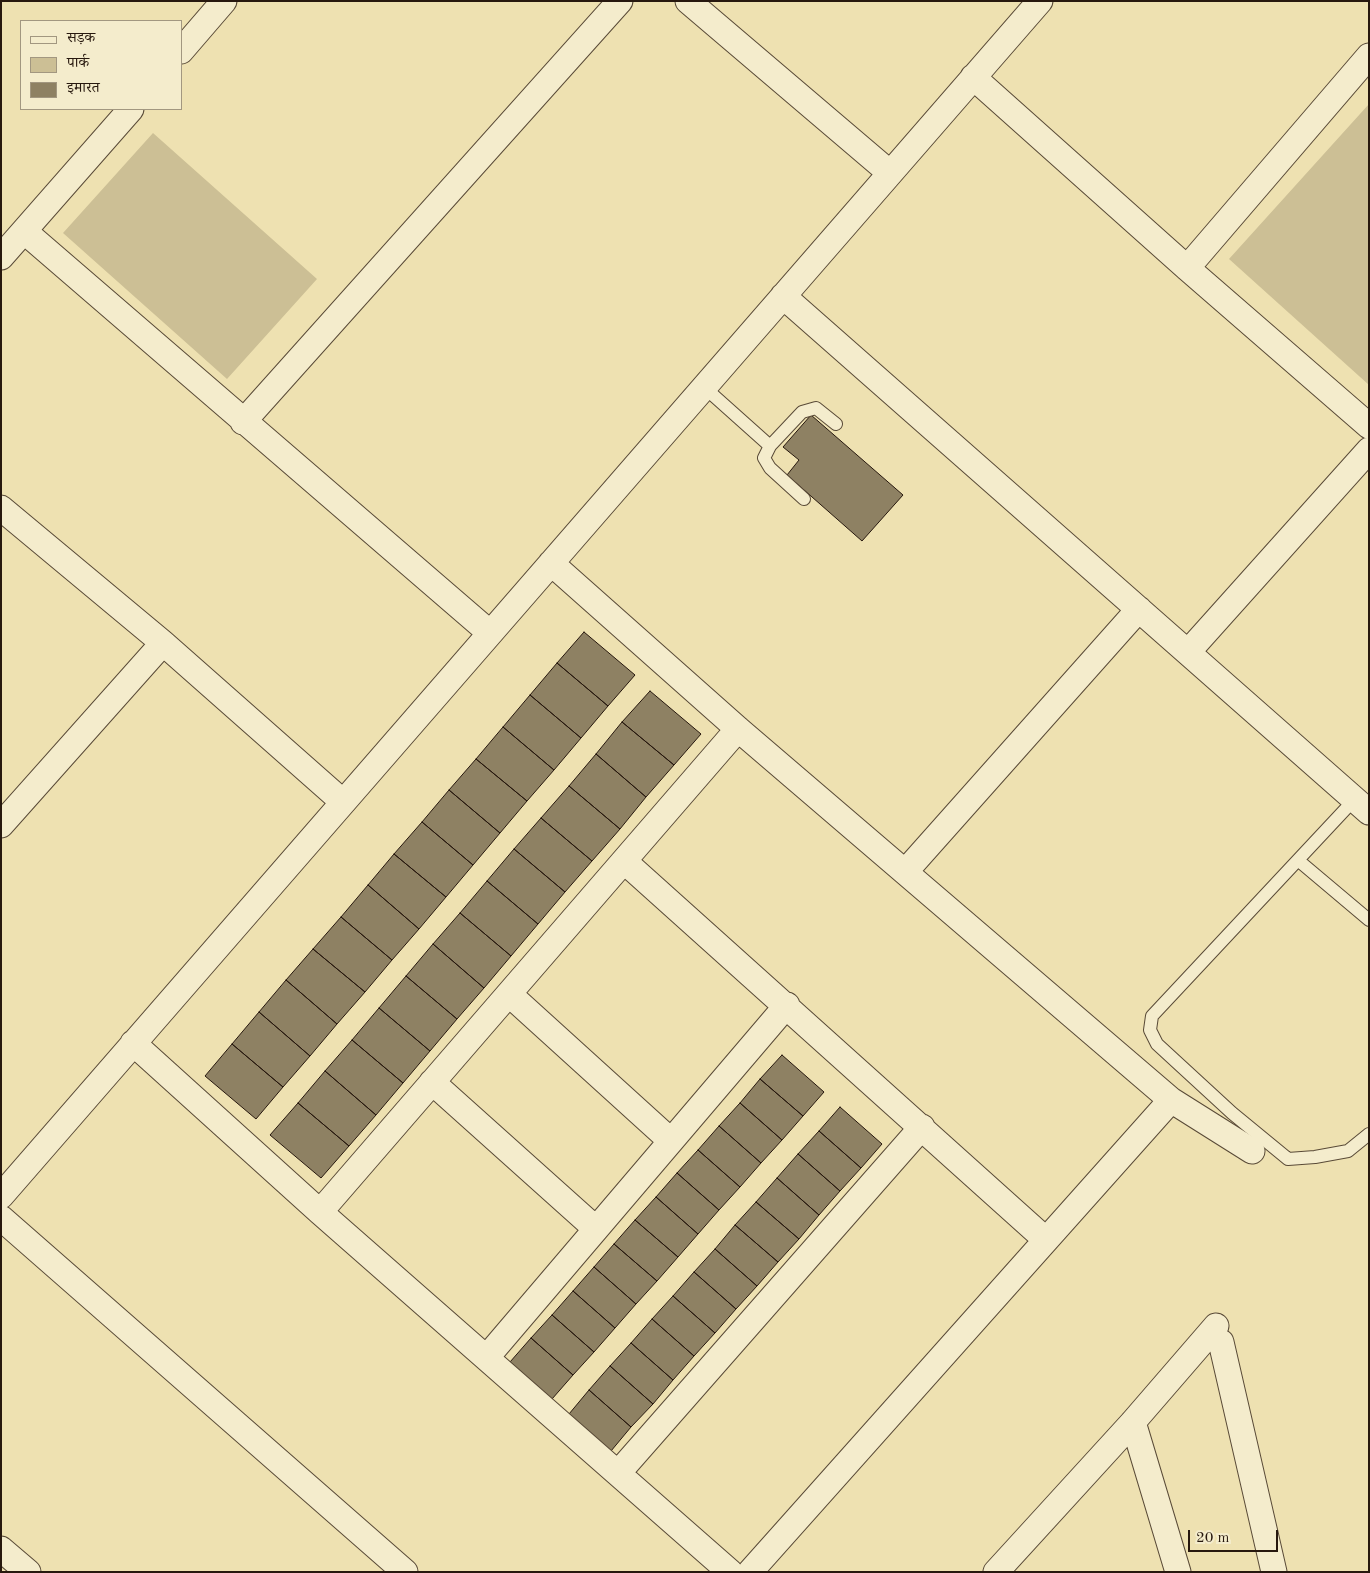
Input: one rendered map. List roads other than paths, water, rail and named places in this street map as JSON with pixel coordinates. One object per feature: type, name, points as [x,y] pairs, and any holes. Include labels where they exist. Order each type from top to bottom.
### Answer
[{"type":"street","points":[[182,50],[224,1]]},
{"type":"street","points":[[243,422],[620,1]]},
{"type":"street","points":[[688,1],[890,173]]},
{"type":"street","points":[[1,1196],[1040,1]]},
{"type":"street","points":[[1187,268],[1369,56]]},
{"type":"street","points":[[973,77],[1187,268],[1369,426]]},
{"type":"street","points":[[1,258],[130,110]]},
{"type":"street","points":[[24,231],[243,422],[490,633]]},
{"type":"street","points":[[783,296],[1362,806]]},
{"type":"street","points":[[1188,652],[1369,450]]},
{"type":"street","points":[[1,508],[163,643],[343,802]]},
{"type":"street","points":[[551,563],[738,729],[1171,1100],[1252,1151]]},
{"type":"street","points":[[905,872],[1139,609]]},
{"type":"street","points":[[4,816],[163,643]]},
{"type":"street","points":[[320,1212],[738,729]]},
{"type":"street","points":[[624,861],[1046,1240]]},
{"type":"street","points":[[509,994],[671,1141]]},
{"type":"street","points":[[487,1357],[786,1005]]},
{"type":"street","points":[[133,1044],[320,1212],[619,1472],[730,1572]]},
{"type":"street","points":[[432,1082],[596,1230]]},
{"type":"street","points":[[750,1572],[1171,1100]]},
{"type":"street","points":[[619,1472],[922,1127]]},
{"type":"street","points":[[1,1218],[404,1572]]},
{"type":"street","points":[[996,1572],[1132,1422],[1218,1334],[1274,1572]]},
{"type":"street","points":[[1132,1422],[1178,1572]]},
{"type":"street","points":[[1,1549],[28,1572]]},
{"type":"lane","points":[[704,387],[770,446]]},
{"type":"lane","points":[[804,499],[770,468],[764,458],[770,446],[802,412],[816,408],[836,424]]},
{"type":"lane","points":[[1362,806],[1299,861],[1152,1016],[1150,1030],[1157,1044],[1232,1113],[1288,1159],[1315,1158],[1348,1151],[1369,1134]]},
{"type":"lane","points":[[1299,861],[1369,920]]}]
